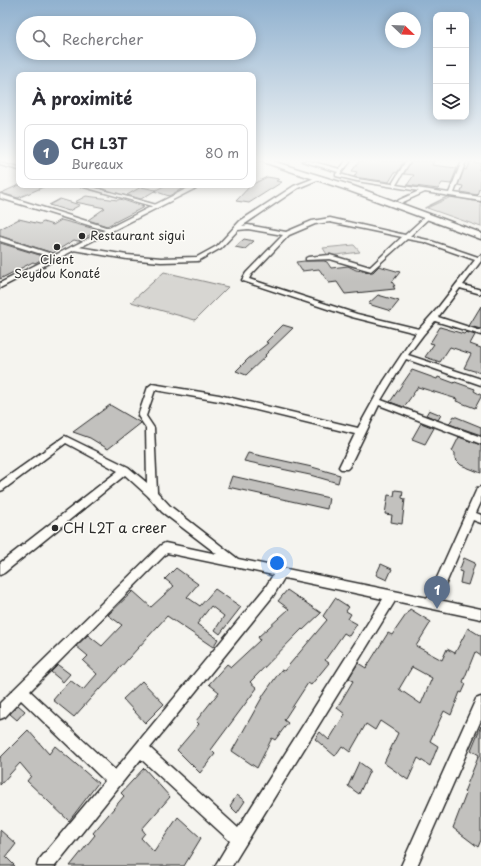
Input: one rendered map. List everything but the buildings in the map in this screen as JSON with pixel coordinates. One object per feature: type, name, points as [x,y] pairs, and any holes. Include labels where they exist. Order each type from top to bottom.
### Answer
[{"type":"highway","points":[[388,201],[481,236]]},
{"type":"highway","points":[[402,201],[481,229]]},
{"type":"street","points":[[18,201],[110,230]]},
{"type":"street","points":[[140,201],[157,206]]},
{"type":"street","points":[[0,286],[166,201]]},
{"type":"street","points":[[73,248],[134,258],[161,260],[198,259],[219,247],[236,228],[275,201]]},
{"type":"street","points":[[308,259],[330,257],[371,269],[428,216]]},
{"type":"street","points":[[344,467],[376,401],[404,356],[420,332],[434,318],[480,258],[426,242],[330,220],[314,222],[287,234],[248,274],[246,280],[334,310],[420,332]]},
{"type":"street","points":[[236,228],[248,227],[287,234]]},
{"type":"street","points":[[0,239],[56,258]]},
{"type":"street","points":[[458,286],[481,292]]},
{"type":"street","points":[[434,318],[481,333]]},
{"type":"street","points":[[404,356],[481,382]]},
{"type":"street","points":[[152,493],[150,428],[142,416],[152,387],[219,398],[360,432]]},
{"type":"street","points":[[376,401],[481,441]]},
{"type":"street","points":[[0,487],[65,440],[125,470],[152,493],[166,509],[237,563]]},
{"type":"street","points":[[0,570],[125,470]]},
{"type":"street","points":[[431,604],[476,517],[481,491]]},
{"type":"street","points":[[0,712],[165,548],[481,614]]},
{"type":"street","points":[[45,866],[269,592],[281,572]]},
{"type":"street","points":[[223,866],[392,596]]},
{"type":"street","points":[[22,691],[115,780]]},
{"type":"street","points":[[409,866],[481,704]]},
{"type":"street","points":[[141,749],[240,840]]},
{"type":"shaded area","points":[[441,201],[481,201],[481,227],[427,208]]},
{"type":"shaded area","points":[[354,245],[360,252],[328,256],[323,248]]},
{"type":"shaded area","points":[[164,272],[228,287],[195,320],[131,302]]},
{"type":"waterway","points":[[425,208],[438,201]]},
{"type":"place","name":"Restaurant sigui","points":[[82,236]]},
{"type":"place","name":"Client Seydou Konaté","points":[[57,247]]},
{"type":"place","name":"CH L2T a creer","points":[[55,528]]},
{"type":"place","name":"CH L3T","points":[[437,609]]}]
